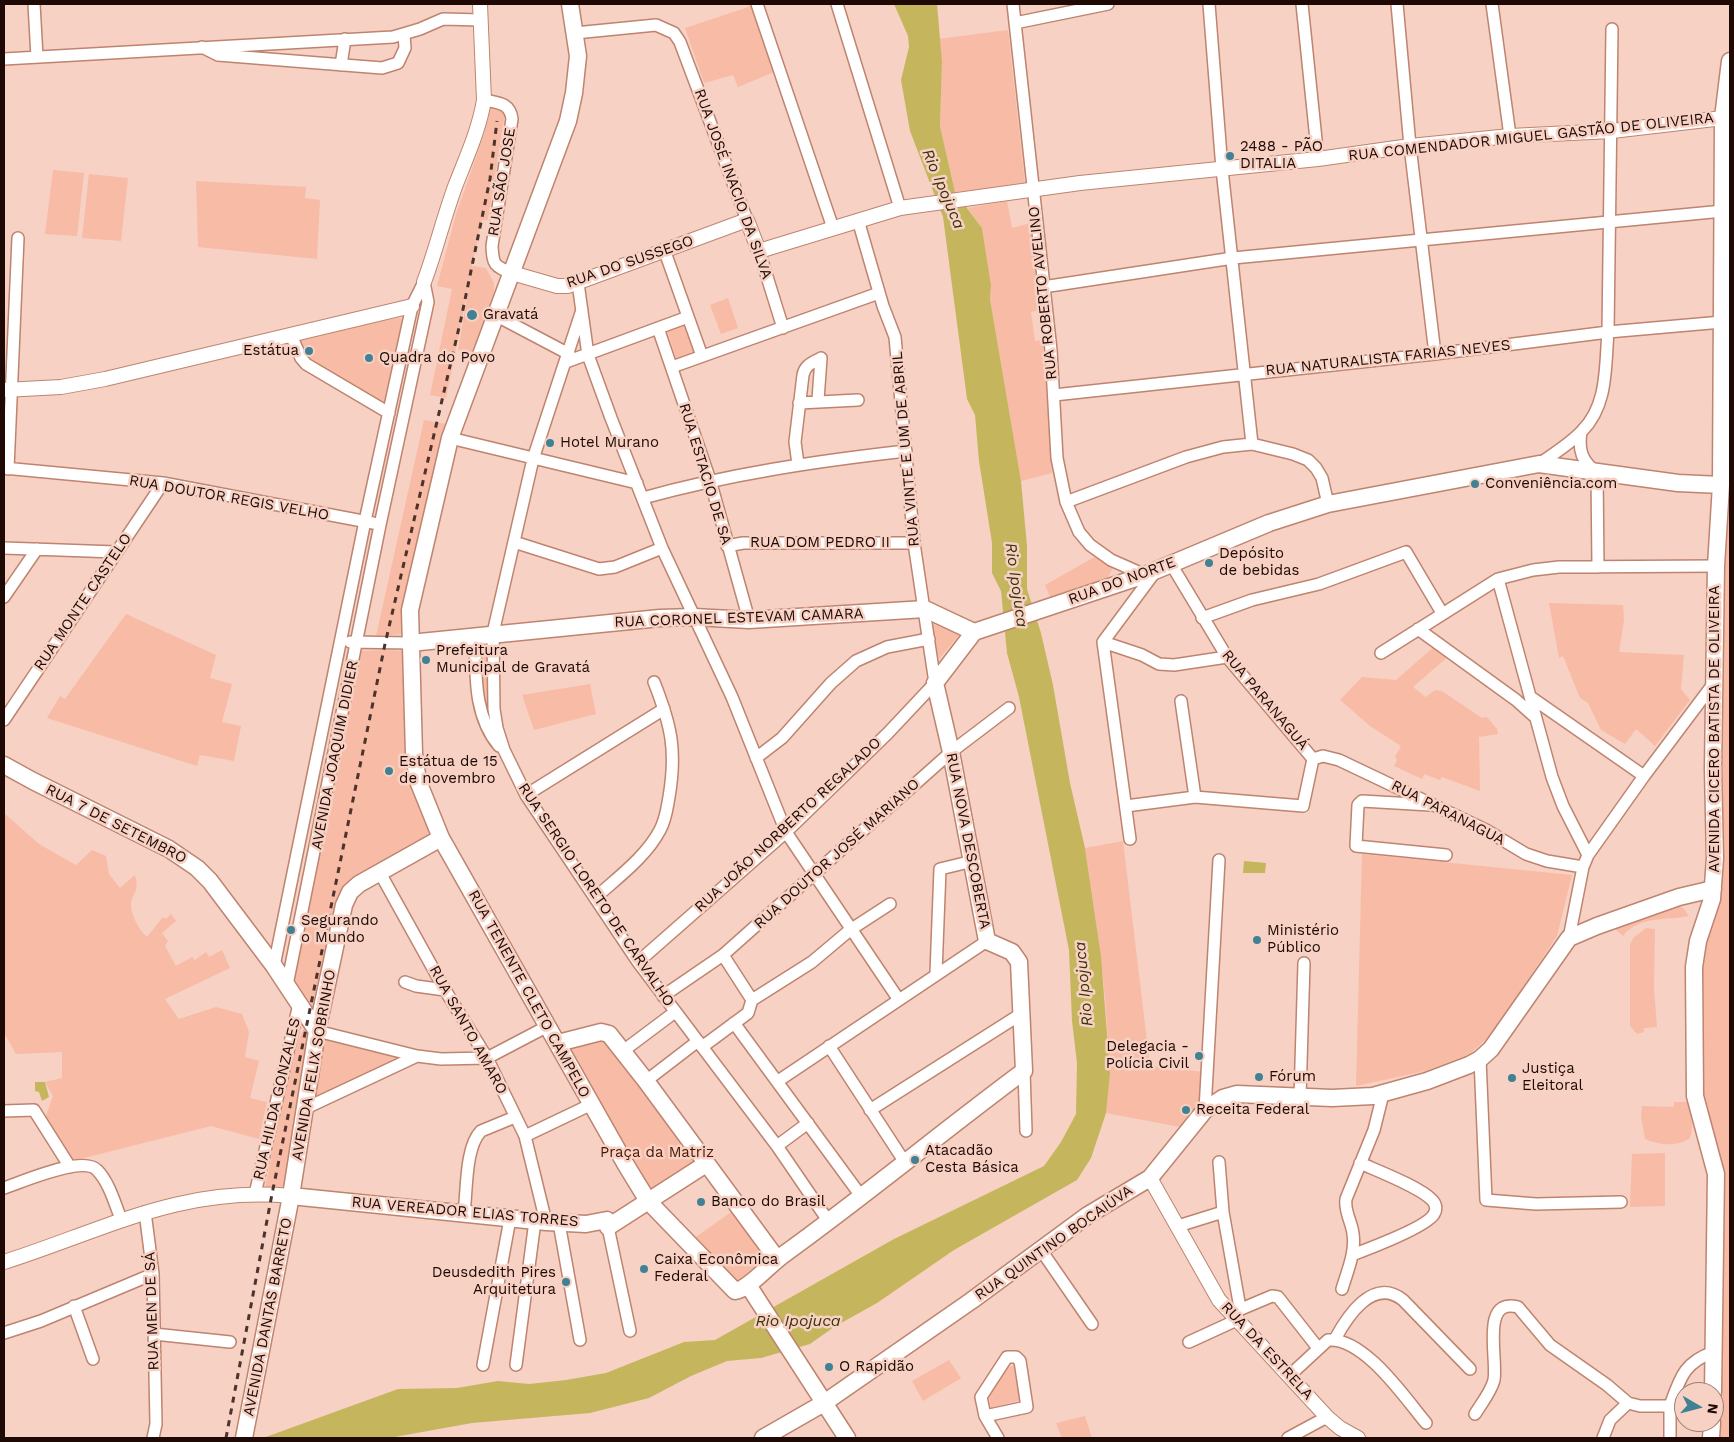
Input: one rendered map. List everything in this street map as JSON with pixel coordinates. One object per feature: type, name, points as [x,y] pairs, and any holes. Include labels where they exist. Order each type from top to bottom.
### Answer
[{"type":"main road","name":"RUA TENENTE CLETO CAMPELO","points":[[570,4],[578,56],[574,93],[568,121],[450,438],[415,585],[409,616],[414,754],[418,782],[441,838],[648,1201],[734,1290],[751,1289]]},
{"type":"main road","name":"AVENIDA CICERO BATISTA DE OLIVEIRA","points":[[1713,1382],[1716,1174],[1698,1110],[1694,1052],[1694,962],[1713,889],[1716,566],[1721,485],[1724,118],[1730,61]]},
{"type":"main road","name":"RUA DO NORTE","points":[[974,632],[1157,570],[1269,522],[1328,504],[1539,464],[1678,483],[1721,485]]},
{"type":"main road","name":"RUA CORONEL ESTEVAM CAMARA","points":[[410,643],[493,633],[694,617],[749,620],[925,609],[974,632]]},
{"type":"main road","points":[[935,683],[974,632]]},
{"type":"main road","name":"RUA NOVA DESCOBERTA","points":[[935,683],[973,861],[987,941],[1012,952],[1020,962],[1024,1071]]},
{"type":"main road","name":"RUA 7 DE SETEMBRO","points":[[4,765],[169,848],[190,862],[210,881],[274,966],[317,1031]]},
{"type":"main road","name":"AVENIDA FELIX SOBRINHO","points":[[291,1196],[317,1031],[347,898],[359,884],[441,838]]},
{"type":"main road","points":[[1569,938],[1670,900],[1713,889]]},
{"type":"main road","name":"RUA QUINTINO BOCAIÚVA","points":[[763,1438],[824,1403],[1088,1215],[1150,1178],[1204,1110],[1222,1098],[1237,1094],[1340,1098],[1383,1094],[1427,1081],[1480,1059],[1491,1049],[1569,938]]},
{"type":"main road","points":[[558,1043],[605,1033],[623,1051],[646,1081],[777,1259]]},
{"type":"main road","points":[[847,1438],[751,1289],[777,1259],[829,1222],[904,1161],[1024,1071]]},
{"type":"main road","points":[[608,1226],[706,1164]]},
{"type":"main road","name":"RUA VEREADOR ELIAS TORRES","points":[[291,1196],[546,1222],[586,1224],[607,1220],[608,1226]]},
{"type":"main road","name":"AVENIDA DANTAS BARRETO","points":[[244,1438],[291,1196]]},
{"type":"street","points":[[34,4],[37,57]]},
{"type":"street","points":[[7,390],[61,387],[105,379],[428,302],[424,282],[456,185],[474,140],[484,100],[480,4]]},
{"type":"street","points":[[757,4],[833,228]]},
{"type":"street","points":[[837,4],[900,208]]},
{"type":"street","name":"RUA ROBERTO AVELINO","points":[[1013,4],[1054,395],[1057,458],[1066,502],[1079,532],[1090,545],[1111,560],[1157,570]]},
{"type":"street","points":[[1016,23],[1108,4]]},
{"type":"street","points":[[1209,4],[1222,168],[1246,374],[1252,444]]},
{"type":"street","points":[[1302,4],[1318,159]]},
{"type":"street","points":[[1398,4],[1410,146],[1435,354]]},
{"type":"street","points":[[1492,4],[1510,136]]},
{"type":"street","points":[[4,59],[404,35],[443,19],[480,20]]},
{"type":"street","name":"RUA JOSÉ INACIO DA SILVA","points":[[575,33],[656,25],[674,33],[680,42],[759,251],[783,328]]},
{"type":"street","points":[[1539,464],[1581,432],[1597,410],[1602,396],[1608,332],[1612,28]]},
{"type":"street","points":[[199,46],[218,54],[382,68],[398,63],[404,48],[404,35]]},
{"type":"street","points":[[341,65],[346,39]]},
{"type":"street","name":"RUA SÃO JOSE","points":[[484,100],[506,105],[511,110],[512,119],[492,246],[493,261],[497,267],[512,273]]},
{"type":"street","name":"RUA COMENDADOR MIGUEL GASTÃO DE OLIVEIRA","points":[[759,251],[900,208],[1222,168],[1318,159],[1410,146],[1510,136],[1612,131],[1724,118]]},
{"type":"street","points":[[1043,287],[1233,258],[1723,212]]},
{"type":"street","name":"RUA DO SUSSEGO","points":[[512,273],[558,286],[578,283],[665,252],[746,220]]},
{"type":"street","name":"RUA VINTE E UM DE ABRIL","points":[[858,220],[895,336],[914,543],[935,683]]},
{"type":"street","points":[[6,468],[7,390],[18,238]]},
{"type":"street","points":[[665,252],[702,356]]},
{"type":"street","name":"AVENIDA JOAQUIM DIDIER","points":[[274,966],[365,521],[412,306],[424,282]]},
{"type":"street","points":[[578,283],[588,354],[662,548],[732,697],[786,832],[850,930],[899,1000]]},
{"type":"street","points":[[672,367],[880,293]]},
{"type":"street","name":"AVENIDA JOAQUIM DIDIER","points":[[287,985],[380,525],[428,302]]},
{"type":"street","name":"RUA SERGIO LORETO DE CARVALHO","points":[[582,310],[568,358],[533,459],[493,633],[494,709],[497,728],[504,750],[526,795],[638,962],[777,1146],[829,1222]]},
{"type":"street","points":[[495,315],[568,358],[588,354],[688,317]]},
{"type":"street","name":"RUA NATURALISTA FARIAS NEVES","points":[[1054,395],[1435,354],[1608,332],[1722,322]]},
{"type":"street","name":"RUA ESTACIO DE SA","points":[[658,328],[710,480],[749,620]]},
{"type":"street","points":[[291,335],[300,358],[306,364],[389,413]]},
{"type":"street","points":[[798,464],[795,442],[804,369],[821,358],[818,400]]},
{"type":"street","points":[[400,362],[414,365]]},
{"type":"street","points":[[799,403],[818,400],[858,400]]},
{"type":"street","points":[[1581,432],[1580,442],[1583,458],[1585,463],[1597,473],[1598,567]]},
{"type":"street","points":[[450,438],[637,483]]},
{"type":"street","points":[[384,439],[397,443]]},
{"type":"street","points":[[1066,502],[1186,458],[1223,447],[1252,444],[1293,454],[1308,460],[1322,478],[1328,504]]},
{"type":"street","points":[[643,498],[710,480],[798,464],[906,450]]},
{"type":"street","name":"RUA DOUTOR REGIS VELHO","points":[[6,468],[163,483],[380,525]]},
{"type":"street","name":"RUA MONTE CASTELO","points":[[4,720],[163,483]]},
{"type":"street","points":[[514,542],[599,569],[615,567],[662,548]]},
{"type":"street","name":"RUA DOM PEDRO II","points":[[727,546],[743,543],[914,543]]},
{"type":"street","points":[[4,548],[116,552]]},
{"type":"street","points":[[4,597],[37,550]]},
{"type":"street","points":[[1202,618],[1231,606],[1318,584],[1406,552],[1442,613]]},
{"type":"street","points":[[1382,653],[1498,579],[1533,570],[1598,567],[1716,566]]},
{"type":"street","points":[[1130,839],[1103,642],[1157,570]]},
{"type":"street","name":"RUA PARANAGUÁ","points":[[1157,570],[1202,618],[1226,657],[1313,759]]},
{"type":"street","points":[[1498,579],[1532,698],[1535,718],[1557,791],[1588,855]]},
{"type":"street","points":[[1418,629],[1516,700],[1535,718]]},
{"type":"street","name":"RUA SERGIO LORETO DE CARVALHO","points":[[475,635],[480,707],[489,731],[504,750]]},
{"type":"street","points":[[756,758],[782,738],[831,683],[856,662],[887,647],[929,638]]},
{"type":"street","points":[[341,640],[357,643],[410,643]]},
{"type":"street","points":[[1103,642],[1142,655],[1159,664],[1174,665],[1226,657]]},
{"type":"street","points":[[595,898],[623,873],[653,841],[663,824],[670,792],[674,747],[654,682]]},
{"type":"street","name":"RUA JOÃO NORBERTO REGALADO","points":[[638,962],[786,832],[935,683]]},
{"type":"street","points":[[1569,938],[1583,866],[1588,855],[1644,776],[1714,683]]},
{"type":"street","points":[[1532,698],[1644,776]]},
{"type":"street","points":[[1181,700],[1195,797]]},
{"type":"street","name":"RUA DOUTOR JOSÉ MARIANO","points":[[663,996],[722,956],[951,752],[1009,708]]},
{"type":"street","points":[[526,795],[664,710]]},
{"type":"street","points":[[321,735],[337,739]]},
{"type":"street","name":"RUA PARANAGUA","points":[[1313,759],[1323,756],[1339,760],[1486,830],[1526,854],[1547,861],[1583,866]]},
{"type":"street","points":[[1126,806],[1195,797],[1303,806],[1313,759]]},
{"type":"street","points":[[1434,805],[1362,801],[1358,805],[1355,842],[1359,847],[1446,855]]},
{"type":"street","points":[[306,811],[322,815]]},
{"type":"street","points":[[1204,1110],[1219,860]]},
{"type":"street","points":[[936,973],[939,872],[941,867],[973,861]]},
{"type":"street","name":"RUA SANTO AMARO","points":[[380,873],[445,990],[487,1058],[524,1136],[546,1222],[580,1340]]},
{"type":"street","points":[[294,874],[310,878]]},
{"type":"street","points":[[646,1081],[748,1013],[752,1000],[812,962],[850,930],[890,904]]},
{"type":"street","points":[[778,1081],[936,973],[987,941]]},
{"type":"street","points":[[722,956],[752,1000]]},
{"type":"street","points":[[1300,1097],[1304,963]]},
{"type":"street","points":[[405,982],[416,986],[445,990]]},
{"type":"street","name":"RUA HILDA GONZALES","points":[[255,1194],[299,1004]]},
{"type":"street","points":[[623,1051],[675,1012]]},
{"type":"street","points":[[870,1110],[1021,1014]]},
{"type":"street","points":[[734,1023],[861,1196]]},
{"type":"street","points":[[317,1031],[417,1056],[441,1059],[487,1058],[548,1026]]},
{"type":"street","points":[[829,1046],[904,1161]]},
{"type":"street","points":[[304,1109],[417,1056]]},
{"type":"street","points":[[1480,1059],[1486,1200],[1536,1204],[1621,1202]]},
{"type":"street","points":[[1024,1071],[1026,1131]]},
{"type":"street","points":[[1342,1289],[1352,1255],[1353,1234],[1345,1204],[1350,1187],[1374,1130],[1383,1094]]},
{"type":"street","points":[[524,1136],[592,1104]]},
{"type":"street","points":[[4,1111],[29,1108],[34,1110],[70,1167]]},
{"type":"street","points":[[464,1213],[471,1152],[477,1135],[481,1131],[515,1117]]},
{"type":"street","points":[[777,1146],[808,1123]]},
{"type":"street","points":[[1219,1162],[1223,1212],[1236,1314]]},
{"type":"street","points":[[1352,1255],[1410,1231],[1433,1216],[1436,1209],[1434,1201],[1422,1192],[1360,1163]]},
{"type":"street","points":[[4,1188],[70,1167],[88,1165],[97,1170],[102,1177],[121,1219]]},
{"type":"street","name":"RUA DA ESTRELA","points":[[1150,1178],[1202,1272],[1289,1376],[1340,1428],[1358,1438]]},
{"type":"street","points":[[4,1262],[121,1219],[187,1201],[255,1194],[291,1196]]},
{"type":"street","name":"RUA MEN DE SÁ","points":[[145,1212],[153,1274],[155,1410],[153,1438]]},
{"type":"street","points":[[1178,1226],[1223,1212]]},
{"type":"street","points":[[483,1365],[510,1219]]},
{"type":"street","points":[[516,1365],[546,1222]]},
{"type":"street","points":[[608,1226],[630,1331]]},
{"type":"street","points":[[1041,1250],[1092,1324]]},
{"type":"street","points":[[4,1333],[41,1321],[153,1274]]},
{"type":"street","points":[[1335,1339],[1346,1318],[1363,1301],[1382,1294],[1391,1294],[1403,1300],[1470,1369]]},
{"type":"street","points":[[1189,1342],[1236,1314],[1272,1296],[1278,1297],[1318,1348]]},
{"type":"street","points":[[1475,1414],[1494,1382],[1494,1318],[1502,1307],[1513,1305],[1523,1312],[1550,1345],[1607,1385],[1628,1403],[1640,1406],[1670,1406]]},
{"type":"street","points":[[74,1306],[93,1359]]},
{"type":"street","points":[[154,1334],[230,1342]]},
{"type":"street","points":[[1289,1376],[1328,1340],[1335,1339],[1348,1343],[1369,1358],[1426,1423]]},
{"type":"street","points":[[1670,1438],[1670,1406],[1678,1383],[1686,1369],[1697,1358],[1714,1352]]},
{"type":"street","points":[[985,1416],[1027,1407],[1020,1361],[1016,1357],[1007,1357],[981,1398],[985,1416],[998,1438]]},
{"type":"street","points":[[1603,1438],[1610,1420],[1628,1403]]},
{"type":"street","points":[[1288,1438],[1328,1417]]},
{"type":"green space","points":[[751,6],[774,72],[738,87],[733,75],[704,83],[685,28]]},
{"type":"green space","points":[[1008,30],[1025,184],[955,192],[940,125],[942,62],[938,39]]},
{"type":"green space","points":[[489,106],[496,106],[505,113],[488,220],[482,220],[472,266],[486,268],[494,283],[494,293],[473,351],[468,353],[458,350],[472,269],[446,398],[430,395],[452,289],[437,286],[456,214],[484,135]]},
{"type":"green space","points":[[53,170],[84,173],[77,236],[45,234]]},
{"type":"green space","points":[[89,174],[128,178],[121,241],[82,238]]},
{"type":"green space","points":[[196,181],[306,187],[305,198],[320,200],[317,259],[198,247]]},
{"type":"green space","points":[[1007,201],[1012,228],[1031,223],[1039,310],[1031,312],[1035,341],[1043,340],[1052,473],[1021,481],[990,299],[991,285],[982,228],[968,208]]},
{"type":"green space","points":[[728,298],[738,328],[721,334],[710,305]]},
{"type":"green space","points":[[398,318],[404,319],[388,404],[385,405],[312,364],[298,344],[299,339]]},
{"type":"green space","points":[[687,323],[698,353],[677,361],[667,330]]},
{"type":"green space","points":[[424,420],[446,424],[403,634],[376,636]]},
{"type":"green space","points":[[1726,499],[1730,520],[1730,1438],[1720,1438],[1720,1432],[1724,1432],[1724,1382],[1721,1382],[1723,1168],[1708,1122],[1701,1088],[1702,962],[1705,939],[1718,906],[1722,854],[1721,651]]},
{"type":"green space","points":[[1100,554],[1106,558],[1113,568],[1107,579],[1051,599],[1045,585]]},
{"type":"green space","points":[[1549,603],[1623,605],[1624,620],[1619,652],[1684,655],[1681,689],[1690,700],[1655,746],[1636,729],[1625,744],[1601,730],[1588,703],[1580,698],[1563,656],[1559,658]]},
{"type":"green space","points":[[126,614],[216,655],[210,678],[232,684],[222,722],[241,726],[234,761],[200,755],[197,766],[47,718],[60,696],[65,699]]},
{"type":"green space","points":[[932,624],[961,633],[939,659]]},
{"type":"green space","points":[[482,646],[487,651],[488,708],[484,710],[479,648]]},
{"type":"green space","points":[[1435,646],[1450,655],[1413,687],[1426,697],[1435,690],[1442,691],[1482,718],[1487,717],[1497,729],[1498,734],[1479,737],[1480,791],[1442,777],[1440,780],[1424,774],[1422,779],[1394,766],[1397,760],[1395,757],[1401,746],[1370,726],[1340,700],[1362,677],[1396,680]]},
{"type":"green space","points":[[358,651],[404,651],[432,838],[357,878],[315,1007],[307,1006],[292,977]]},
{"type":"green space","points":[[590,684],[596,714],[534,730],[522,695]]},
{"type":"green space","points":[[4,813],[39,844],[76,865],[92,850],[106,856],[109,874],[120,888],[135,875],[136,890],[131,901],[134,919],[147,937],[163,917],[166,919],[171,914],[176,921],[162,933],[168,941],[165,946],[176,966],[192,957],[195,960],[206,952],[209,957],[222,950],[230,968],[165,999],[179,1019],[216,1007],[242,1014],[249,1032],[245,1057],[259,1061],[250,1098],[267,1102],[259,1139],[211,1126],[72,1161],[45,1119],[53,1096],[45,1082],[62,1078],[62,1052],[16,1054],[4,1033]]},
{"type":"green space","points":[[1123,841],[1150,1066],[1204,1072],[1200,1107],[1180,1127],[1106,1113],[1108,1047],[1106,1013],[1085,848]]},
{"type":"green space","points":[[1362,854],[1572,875],[1557,936],[1493,1033],[1470,1054],[1425,1071],[1356,1086]]},
{"type":"green space","points":[[1678,906],[1683,908],[1689,916],[1645,922],[1630,929],[1623,936],[1614,928]]},
{"type":"green space","points":[[1646,928],[1655,929],[1654,988],[1657,1027],[1644,1028],[1644,1032],[1637,1034],[1630,1026],[1630,945],[1633,938]]},
{"type":"green space","points":[[307,1025],[310,1026],[287,1189],[265,1188],[275,1140],[273,1134],[292,1058]]},
{"type":"green space","points":[[322,1036],[406,1058],[311,1102]]},
{"type":"green space","name":"Praça da Matriz","points":[[604,1039],[698,1162],[650,1193],[566,1046]]},
{"type":"green space","points":[[1674,1102],[1687,1102],[1692,1126],[1689,1139],[1684,1142],[1667,1144],[1645,1139],[1641,1117],[1642,1106],[1674,1107]]},
{"type":"green space","points":[[1665,1153],[1665,1206],[1630,1207],[1632,1154]]},
{"type":"green space","points":[[734,1210],[770,1258],[736,1286],[693,1239]]},
{"type":"green space","points":[[949,1360],[961,1378],[923,1401],[912,1381]]},
{"type":"green space","points":[[1016,1365],[1021,1400],[991,1408],[988,1392],[1004,1368]]},
{"type":"green space","points":[[1085,1416],[1092,1438],[1062,1438],[1056,1423]]},
{"type":"water","name":"Rio Ipojuca","points":[[894,4],[937,4],[942,62],[940,126],[955,192],[982,228],[991,285],[990,299],[1021,481],[1027,546],[1027,589],[1041,633],[1053,685],[1070,783],[1085,848],[1101,956],[1110,1073],[1106,1113],[1091,1158],[1077,1180],[954,1250],[877,1303],[834,1327],[810,1344],[761,1358],[727,1361],[691,1376],[649,1398],[590,1413],[472,1423],[389,1438],[263,1438],[398,1389],[457,1388],[498,1381],[529,1384],[566,1380],[606,1373],[684,1342],[715,1340],[894,1239],[1044,1166],[1061,1142],[1076,1114],[1077,1063],[1072,1021],[1069,950],[1019,697],[1007,653],[1001,591],[992,573],[992,543],[979,461],[975,415],[967,399],[943,217],[910,131],[901,80],[909,47],[908,36]]},
{"type":"water","points":[[1244,861],[1266,863],[1265,873],[1243,873]]},
{"type":"water","points":[[35,1082],[45,1082],[49,1097],[42,1101],[39,1092],[35,1091]]},
{"type":"railway","points":[[226,1438],[272,1194],[385,644],[461,319],[490,179],[497,121]]},
{"type":"place","name":"2488 - PÃO DITALIA","points":[[1230,156]]},
{"type":"place","name":"Gravatá","points":[[472,315]]},
{"type":"place","name":"Estátua","points":[[309,351]]},
{"type":"place","name":"Quadra do Povo","points":[[369,358]]},
{"type":"place","name":"Hotel Murano","points":[[550,443]]},
{"type":"place","name":"Conveniência.com","points":[[1475,484]]},
{"type":"place","name":"Depósito de bebidas","points":[[1209,563]]},
{"type":"place","name":"Prefeitura Municipal de Gravatá","points":[[426,660]]},
{"type":"place","name":"Estátua de 15 de novembro","points":[[389,771]]},
{"type":"place","name":"Segurando o Mundo","points":[[291,930]]},
{"type":"place","name":"Ministério Público","points":[[1257,940]]},
{"type":"place","name":"Delegacia - Polícia Civil","points":[[1199,1056]]},
{"type":"place","name":"Fórum","points":[[1259,1077]]},
{"type":"place","name":"Justiça Eleitoral","points":[[1512,1078]]},
{"type":"place","name":"Receita Federal","points":[[1186,1110]]},
{"type":"place","name":"Atacadão Cesta Básica","points":[[915,1160]]},
{"type":"place","name":"Banco do Brasil","points":[[701,1202]]},
{"type":"place","name":"Caixa Econômica Federal","points":[[644,1269]]},
{"type":"place","name":"Deusdedith Pires Arquitetura","points":[[566,1282]]},
{"type":"place","name":"O Rapidão","points":[[829,1367]]}]
